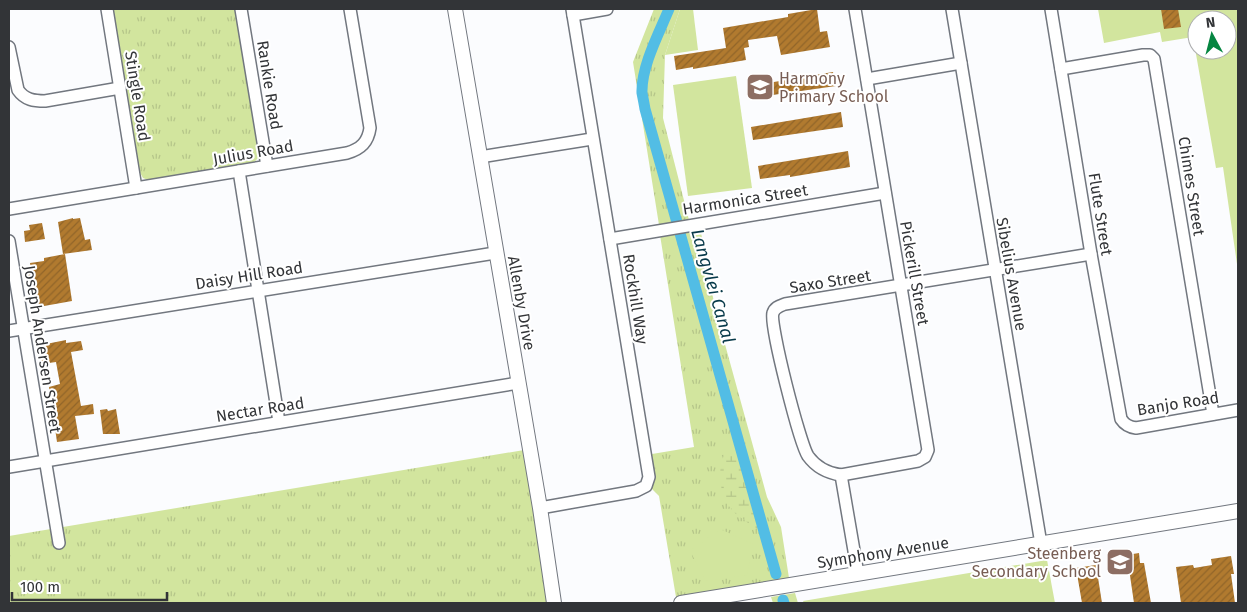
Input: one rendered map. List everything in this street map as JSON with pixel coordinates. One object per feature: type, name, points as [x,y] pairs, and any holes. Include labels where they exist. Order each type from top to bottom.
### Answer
[{"type":"street","name":"Stingle Road","points":[[107,9],[136,188]]},
{"type":"street","name":"Rankie Road","points":[[241,9],[267,166]]},
{"type":"street","name":"Julius Road","points":[[9,209],[348,153],[362,146],[366,141],[370,128],[350,9]]},
{"type":"street","name":"Allenby Drive","points":[[455,9],[540,508],[554,603]]},
{"type":"street","points":[[572,12],[607,9]]},
{"type":"street","name":"Pickerill Street","points":[[840,475],[918,461],[925,457],[928,450],[855,9]]},
{"type":"street","name":"Sibelius Avenue","points":[[952,9],[1041,544]]},
{"type":"street","name":"Flute Street","points":[[1051,9],[1091,254],[1119,413],[1124,424]]},
{"type":"street","name":"Rockhill Way","points":[[540,508],[636,491],[644,488],[649,481],[572,12]]},
{"type":"street","points":[[9,47],[18,90],[22,96],[29,99],[37,101],[46,100],[120,88]]},
{"type":"street","name":"Chimes Street","points":[[1061,69],[1143,55],[1150,55],[1154,59],[1213,414]]},
{"type":"street","points":[[867,79],[961,63]]},
{"type":"street","points":[[480,157],[592,139]]},
{"type":"street","points":[[239,171],[279,422]]},
{"type":"street","name":"Harmonica Street","points":[[610,239],[885,193]]},
{"type":"street","name":"Joseph Andersen Street","points":[[9,241],[59,543]]},
{"type":"street","name":"Daisy Hill Road","points":[[9,331],[496,252]]},
{"type":"street","name":"Saxo Street","points":[[840,475],[832,474],[814,464],[804,448],[772,322],[773,313],[777,307],[785,304],[1091,254]]},
{"type":"street","name":"Nectar Road","points":[[9,467],[518,383]]},
{"type":"street","name":"Banjo Road","points":[[1124,424],[1136,428],[1238,410]]},
{"type":"street","points":[[840,475],[858,574]]},
{"type":"street","name":"Symphony Avenue","points":[[681,603],[1238,511]]},
{"type":"green space","points":[[112,9],[236,9],[260,150],[254,162],[250,165],[148,180],[143,178],[138,169]]},
{"type":"green space","points":[[654,9],[680,9],[665,55],[663,118],[689,220],[659,225],[633,62]]},
{"type":"green space","points":[[680,9],[693,9],[698,50],[665,55]]},
{"type":"green space","points":[[1098,9],[1238,9],[1238,271],[1223,167],[1216,168],[1197,60],[1237,60],[1237,10],[1187,10],[1187,38],[1162,42],[1160,32],[1104,43]]},
{"type":"green space","points":[[736,76],[752,188],[688,196],[673,85]]},
{"type":"green space","points":[[700,227],[715,308],[767,497],[781,527],[789,578],[676,597],[659,496],[651,488],[654,481],[652,454],[694,447],[660,235]]},
{"type":"green space","points":[[740,443],[764,530],[758,529],[736,514],[724,497],[720,479],[722,462],[729,446]]},
{"type":"green space","points":[[530,449],[554,603],[9,603],[9,536]]},
{"type":"green space","points":[[720,529],[753,544],[747,575],[706,581],[690,551]]},
{"type":"green space","points":[[1047,560],[1055,603],[804,603],[803,601]]},
{"type":"green space","points":[[795,593],[798,603],[773,603],[771,597]]},
{"type":"building","points":[[817,9],[820,32],[827,31],[830,47],[781,55],[777,36],[748,40],[749,47],[744,48],[746,60],[676,70],[674,56],[726,48],[723,28],[788,17],[788,14]]},
{"type":"building","points":[[1161,9],[1178,9],[1181,27],[1164,29]]},
{"type":"building","points":[[833,72],[836,86],[751,98],[750,86]]},
{"type":"building","points":[[841,112],[843,127],[753,140],[751,127]]},
{"type":"building","points":[[848,151],[850,167],[790,177],[790,175],[760,179],[758,166]]},
{"type":"building","points":[[80,218],[85,240],[90,239],[92,250],[63,254],[58,222]]},
{"type":"building","points":[[42,223],[45,239],[25,242],[24,231],[30,230],[29,225]]},
{"type":"building","points":[[65,254],[72,301],[33,308],[27,270],[31,269],[30,263],[44,261],[44,258]]},
{"type":"building","points":[[66,340],[66,343],[81,341],[83,350],[71,352],[81,406],[93,404],[94,414],[75,416],[79,439],[57,442],[49,387],[60,384],[56,362],[42,364],[40,353],[42,353],[41,345]]},
{"type":"building","points":[[107,409],[108,411],[116,409],[120,434],[103,434],[100,410]]},
{"type":"building","points":[[1139,553],[1140,563],[1144,563],[1151,603],[1134,603],[1127,555]]},
{"type":"building","points":[[1231,556],[1234,574],[1231,574],[1235,603],[1181,603],[1176,567],[1193,565],[1194,568],[1212,565],[1211,559]]},
{"type":"building","points":[[1096,565],[1102,603],[1082,603],[1076,568]]},
{"type":"waterway","name":"Langvlei Canal","points":[[669,9],[651,50],[644,72],[642,93],[645,109],[776,574]]},
{"type":"place","name":"Harmony Primary School","points":[[760,87]]},
{"type":"place","name":"Steenberg Secondary School","points":[[1120,562]]}]
